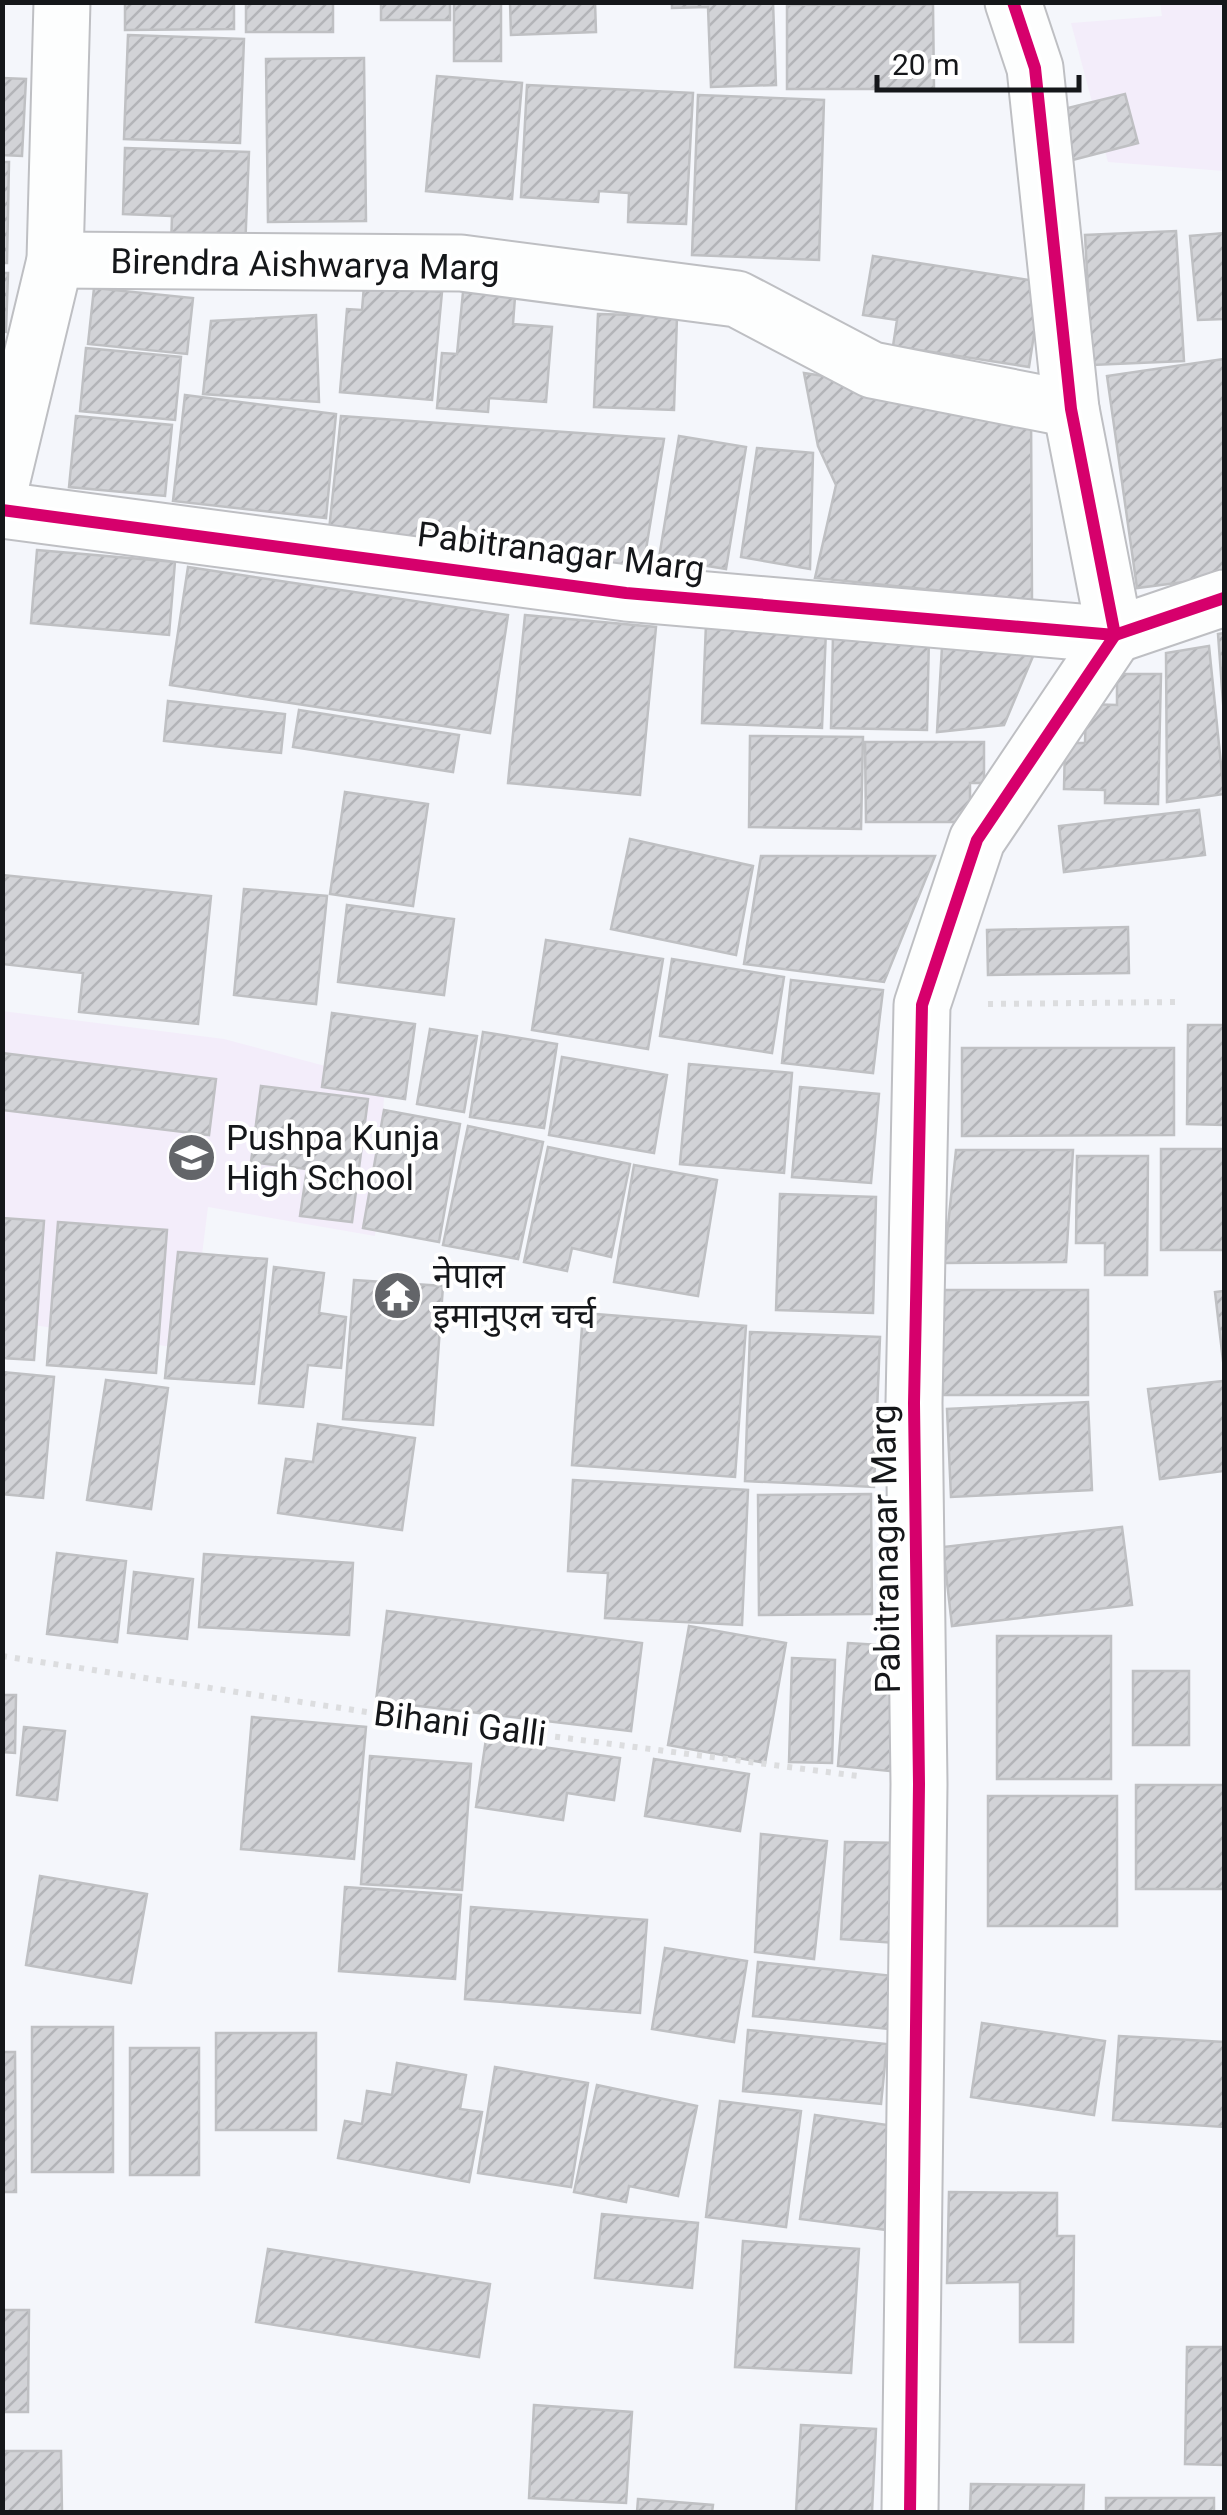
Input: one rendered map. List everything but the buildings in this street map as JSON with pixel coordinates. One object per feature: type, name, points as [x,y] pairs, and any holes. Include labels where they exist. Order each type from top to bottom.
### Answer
[{"type":"street","points":[[2,480],[56,260],[62,2]]},
{"type":"street","points":[[1013,2],[1035,68],[1070,409],[1116,635],[1224,598]]},
{"type":"street","name":"Birendra Aishwarya Marg","points":[[56,260],[461,263],[736,299],[872,370],[1070,409]]},
{"type":"street","name":"Pabitranagar Marg","points":[[2,510],[626,593],[1116,635],[977,840],[922,1005],[914,1403],[919,1784],[910,2512]]},
{"type":"path","points":[[922,1005],[1177,1002]]},
{"type":"shaded area","points":[[1160,3],[1224,3],[1224,171],[1108,162],[1071,23],[1162,16]]},
{"type":"shaded area","name":"Pushpa Kunja High School","points":[[2,1011],[224,1039],[385,1082],[375,1236],[208,1207],[190,1350],[3,1320]]},
{"type":"cycle path","points":[[910,2512],[919,1784],[914,1403],[922,1005],[977,840],[1115,635],[1071,409],[1035,68],[1013,2]]},
{"type":"cycle path","points":[[2,510],[626,593],[1115,635],[1224,598]]},
{"type":"place","name":"Pushpa Kunja High School","points":[[191,1158]]},
{"type":"place","name":"नेपाल इमानुएल चर्च","points":[[398,1296]]}]
